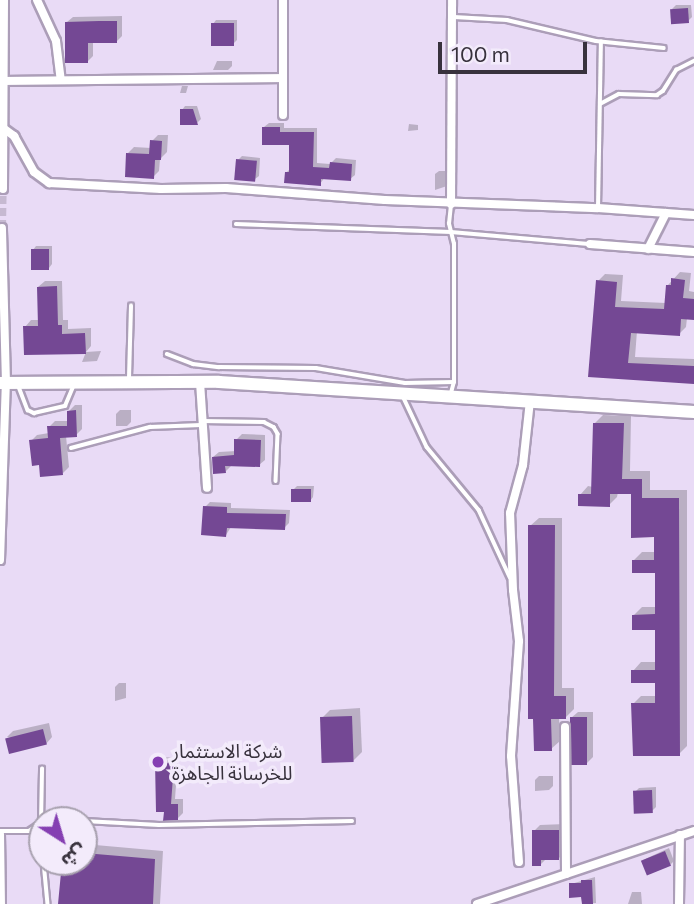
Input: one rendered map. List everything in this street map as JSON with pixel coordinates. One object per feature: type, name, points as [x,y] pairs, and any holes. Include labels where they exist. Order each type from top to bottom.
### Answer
[{"type":"main road","points":[[8,383],[129,380],[200,382],[694,412]]},
{"type":"street","points":[[3,189],[4,0]]},
{"type":"street","points":[[37,0],[56,41],[61,80]]},
{"type":"street","points":[[282,114],[283,0]]},
{"type":"street","points":[[451,204],[452,0]]},
{"type":"street","points":[[5,80],[283,78]]},
{"type":"street","points":[[3,128],[14,136],[34,172],[49,183],[161,189],[226,188],[451,204],[598,208],[694,215]]},
{"type":"street","points":[[648,248],[666,214]]},
{"type":"street","points":[[0,560],[2,436],[8,383],[2,228]]},
{"type":"street","points":[[590,244],[694,252]]},
{"type":"street","points":[[200,382],[207,488]]},
{"type":"street","points":[[519,862],[511,756],[519,641],[512,581],[510,513],[523,465],[530,401]]},
{"type":"street","points":[[565,727],[566,874]]},
{"type":"street","points":[[477,904],[694,831]]},
{"type":"street","points":[[0,833],[1,904]]},
{"type":"street","points":[[679,904],[680,835]]},
{"type":"lane","points":[[452,17],[516,22],[601,42],[664,48]]},
{"type":"lane","points":[[598,208],[601,42]]},
{"type":"lane","points":[[600,104],[619,94],[657,95],[676,70],[694,61]]},
{"type":"lane","points":[[450,396],[454,382],[454,244],[451,204]]},
{"type":"lane","points":[[236,224],[451,232],[590,244]]},
{"type":"lane","points":[[129,380],[131,306]]},
{"type":"lane","points":[[167,354],[193,364],[219,367],[316,368],[405,383],[454,382]]},
{"type":"lane","points":[[8,383],[28,410],[34,413],[65,406],[74,382]]},
{"type":"lane","points":[[402,394],[427,447],[479,510],[512,581]]},
{"type":"lane","points":[[71,448],[150,426],[264,422],[274,427],[278,434],[276,481]]},
{"type":"lane","points":[[42,769],[42,806]]},
{"type":"lane","points":[[98,822],[159,825],[352,821]]},
{"type":"lane","points":[[0,833],[28,831]]},
{"type":"lane","points":[[45,876],[48,904]]},
{"type":"building","points":[[688,8],[689,23],[671,24],[670,9]]},
{"type":"building","points":[[117,21],[117,43],[88,43],[88,63],[65,63],[65,22]]},
{"type":"building","points":[[211,23],[234,23],[234,46],[211,46]]},
{"type":"building","points":[[180,109],[193,109],[198,125],[180,125]]},
{"type":"building","points":[[262,127],[280,127],[280,132],[314,132],[313,167],[329,168],[330,162],[352,164],[351,181],[321,179],[321,186],[284,183],[285,172],[289,172],[289,145],[262,145]]},
{"type":"building","points":[[150,140],[162,141],[161,160],[155,160],[154,179],[125,177],[126,153],[149,154]]},
{"type":"building","points":[[236,159],[257,161],[255,182],[234,180]]},
{"type":"building","points":[[31,249],[49,249],[49,270],[31,270]]},
{"type":"building","points":[[671,278],[685,280],[683,298],[694,299],[694,320],[681,319],[680,336],[631,333],[628,363],[694,366],[694,384],[588,377],[596,280],[617,282],[615,307],[664,309],[666,285],[671,285]]},
{"type":"building","points":[[57,286],[58,325],[62,325],[62,334],[85,333],[86,354],[24,355],[23,326],[38,326],[37,287]]},
{"type":"building","points":[[76,410],[77,437],[60,438],[63,475],[40,477],[39,465],[32,466],[29,440],[48,438],[47,426],[67,426],[67,411]]},
{"type":"building","points":[[593,423],[624,423],[622,479],[642,479],[642,498],[679,498],[680,756],[633,756],[631,703],[655,703],[655,683],[631,683],[631,670],[655,670],[655,630],[632,630],[632,615],[655,614],[655,573],[632,573],[632,560],[654,560],[654,537],[631,538],[631,494],[610,494],[610,507],[578,506],[578,494],[591,494]]},
{"type":"building","points":[[234,439],[261,440],[260,467],[225,466],[226,473],[213,474],[212,457],[234,455]]},
{"type":"building","points":[[291,489],[311,489],[311,502],[291,502]]},
{"type":"building","points":[[203,506],[227,507],[227,513],[286,514],[285,530],[227,528],[226,537],[201,535]]},
{"type":"building","points":[[528,525],[555,525],[554,696],[566,696],[566,719],[551,719],[552,751],[534,751],[533,719],[528,719]]},
{"type":"building","points":[[352,716],[354,762],[322,763],[320,717]]},
{"type":"building","points":[[570,717],[587,717],[587,765],[570,765]]},
{"type":"building","points":[[43,729],[47,745],[9,754],[5,738]]},
{"type":"building","points":[[155,762],[174,763],[171,804],[178,804],[178,820],[163,821],[164,812],[156,812]]},
{"type":"building","points":[[652,790],[653,813],[634,814],[633,791]]},
{"type":"building","points":[[532,830],[559,830],[559,860],[541,860],[541,866],[532,866]]},
{"type":"building","points":[[665,851],[671,866],[647,876],[641,861]]},
{"type":"building","points":[[98,854],[155,859],[153,904],[58,904],[61,876],[98,876]]},
{"type":"building","points":[[581,880],[592,880],[593,904],[582,904],[581,897],[569,898],[569,883],[581,883]]},
{"type":"tunnel","points":[[2,228],[3,189]]},
{"type":"place","name":"شركة الاستثمار للخرسانة الجاهزة","points":[[158,762]]}]
